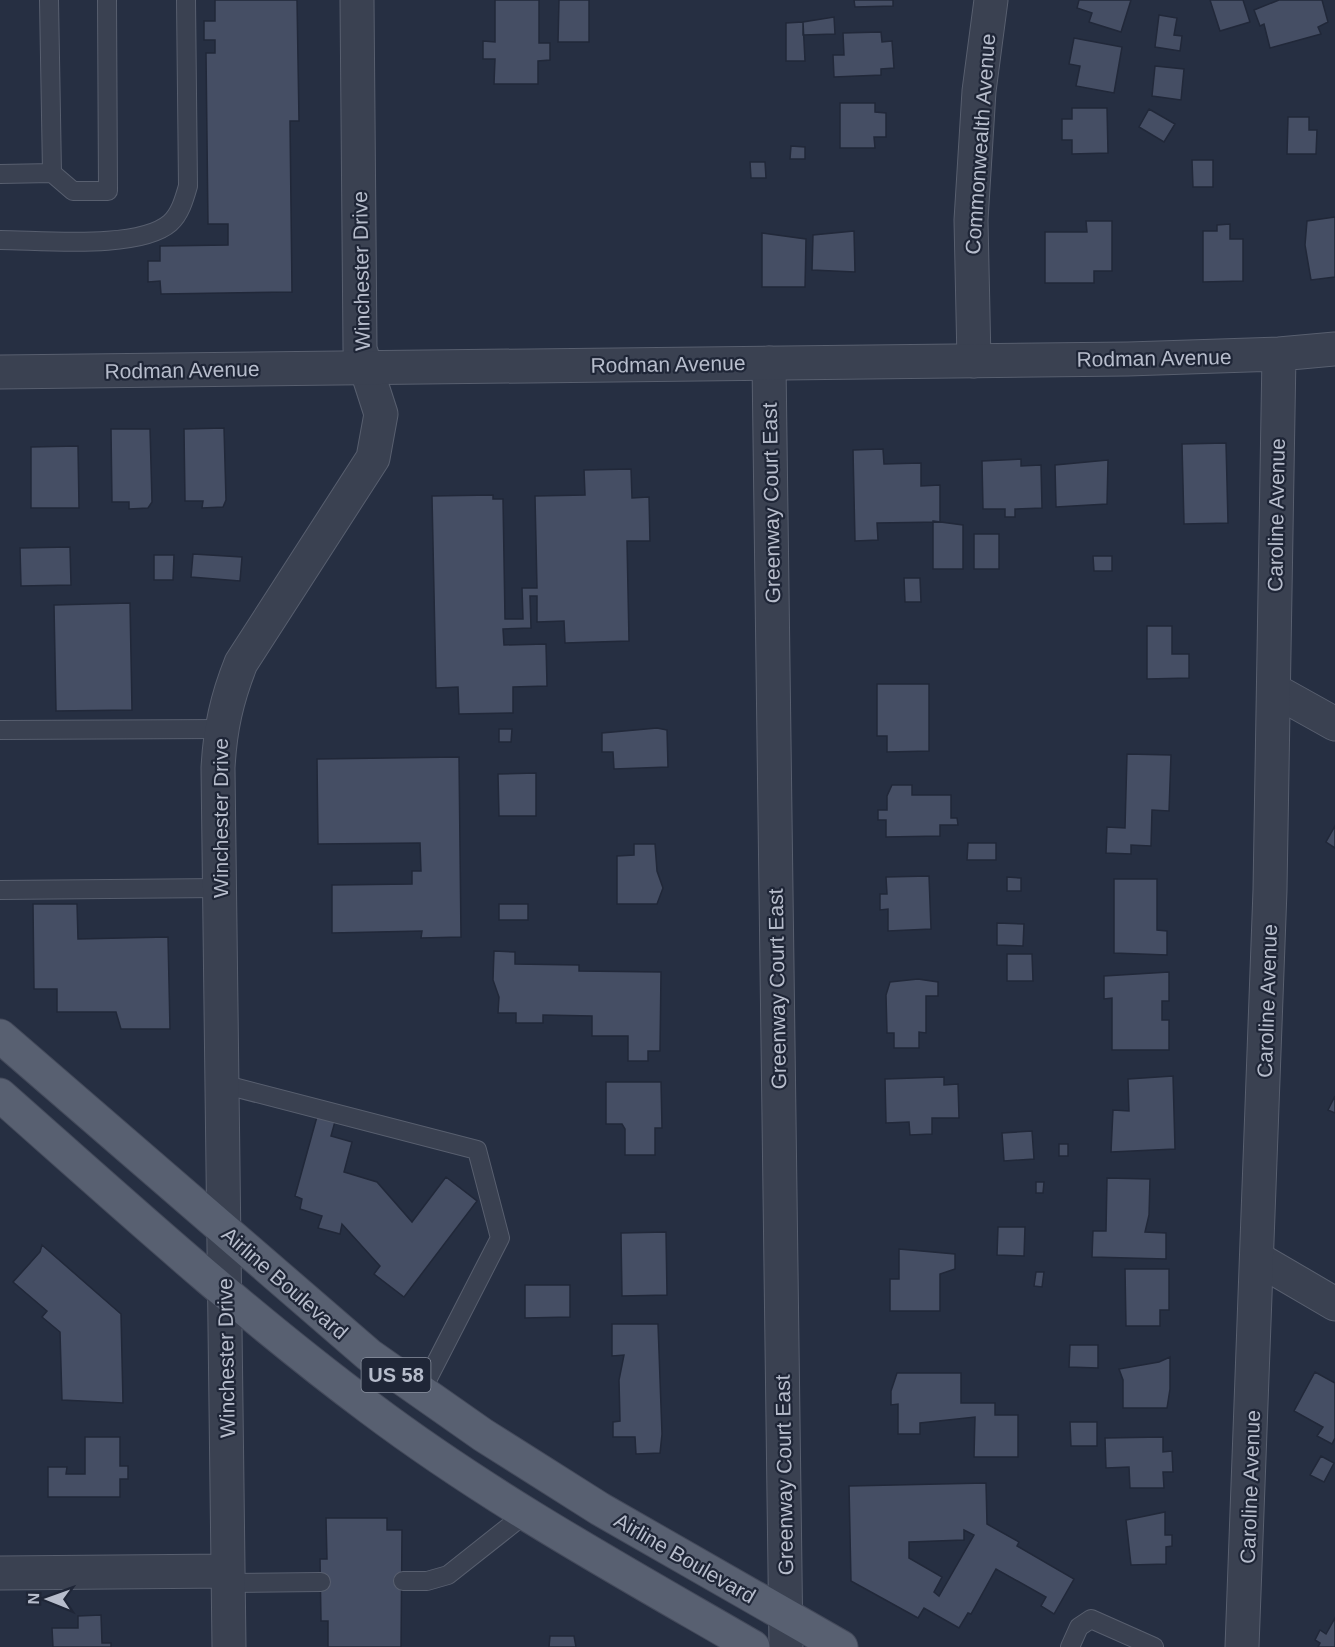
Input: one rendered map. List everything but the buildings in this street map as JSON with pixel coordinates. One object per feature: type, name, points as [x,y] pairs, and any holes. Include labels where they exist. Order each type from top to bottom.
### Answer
[{"type":"main road","name":"Airline Boulevard","points":[[0,1036],[369,1355],[483,1435],[786,1632],[841,1647]]},
{"type":"main road","name":"Airline Boulevard","points":[[0,1095],[225,1293],[371,1409],[525,1514],[753,1647]]},
{"type":"street","name":"Winchester Drive","points":[[229,1647],[219,888],[220,729],[227,699],[241,663],[373,459],[381,414],[364,368],[360,349],[357,0]]},
{"type":"street","name":"Commonwealth Avenue","points":[[974,361],[971,220],[979,91],[991,0]]},
{"type":"street","name":"Rodman Avenue","points":[[0,372],[974,361],[1279,354],[1335,349]]},
{"type":"street","name":"Caroline Avenue","points":[[1242,1647],[1270,902],[1279,354]]},
{"type":"street","name":"Greenway Court East","points":[[769,363],[786,1632]]},
{"type":"street","points":[[1274,690],[1335,724]]},
{"type":"street","points":[[1258,1259],[1335,1304]]},
{"type":"street","points":[[0,1573],[228,1577]]},
{"type":"lane","points":[[49,0],[52,173]]},
{"type":"lane","points":[[0,240],[128,240],[152,234],[170,223],[182,206],[188,186],[186,0]]},
{"type":"lane","points":[[0,174],[52,173],[73,191],[108,191],[107,1]]},
{"type":"lane","points":[[0,730],[220,729]]},
{"type":"lane","points":[[0,890],[219,888]]},
{"type":"lane","points":[[222,1084],[477,1150],[500,1238],[421,1392]]},
{"type":"lane","points":[[404,1581],[427,1581],[448,1575],[525,1514]]},
{"type":"lane","points":[[228,1577],[321,1582]]},
{"type":"lane","points":[[1070,1647],[1079,1627],[1091,1618],[1154,1647]]}]
